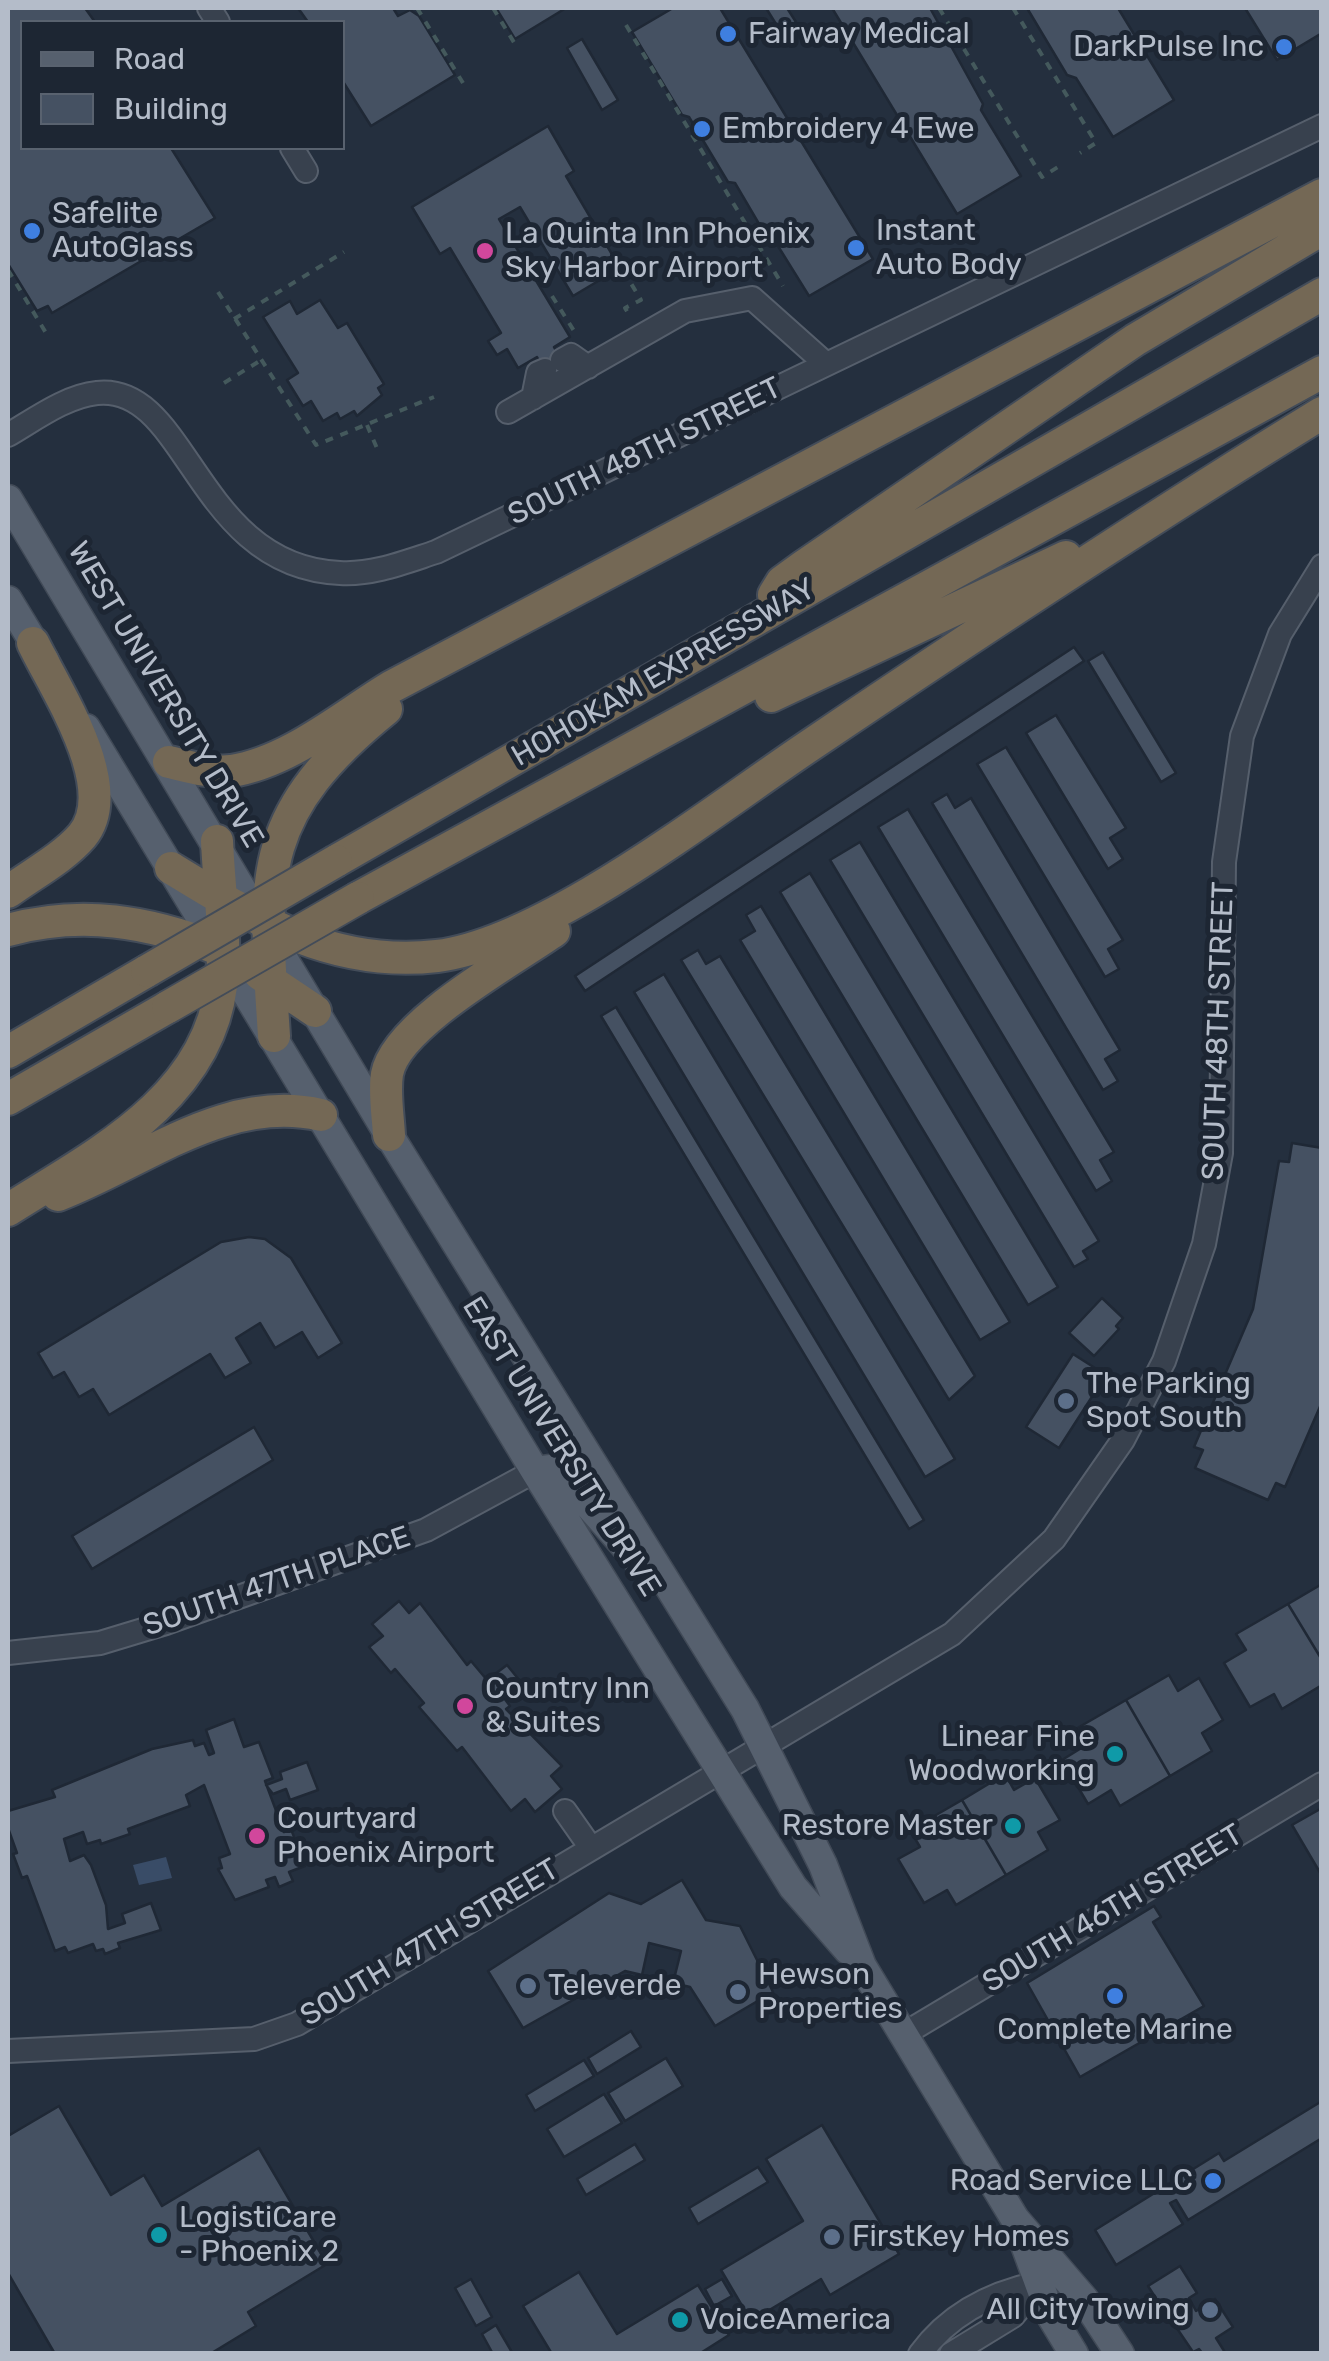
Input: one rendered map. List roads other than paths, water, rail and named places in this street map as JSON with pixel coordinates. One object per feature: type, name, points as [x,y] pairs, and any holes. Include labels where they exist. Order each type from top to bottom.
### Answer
[{"type":"highway","points":[[169,762],[213,771],[258,763],[1322,195]]},
{"type":"highway","points":[[760,618],[782,582],[804,566],[1135,340],[1322,228]]},
{"type":"highway","name":"HOHOKAM EXPRESSWAY","points":[[8,1052],[1322,294]]},
{"type":"highway","name":"HOHOKAM EXPRESSWAY","points":[[8,1098],[358,898],[1322,372]]},
{"type":"highway","points":[[171,868],[266,926],[312,945],[372,957],[462,952],[526,927],[630,865],[1127,533],[1322,413]]},
{"type":"highway","points":[[358,898],[1010,581],[1127,533]]},
{"type":"highway","points":[[274,1036],[266,926],[270,874],[299,796],[356,734],[488,638]]},
{"type":"highway","points":[[8,892],[76,842],[90,826],[98,797],[87,758],[34,643]]},
{"type":"highway","points":[[8,1212],[126,1134],[174,1088],[197,1053],[221,991],[217,841]]},
{"type":"highway","points":[[390,1136],[387,1072],[404,1040],[557,928],[630,865]]},
{"type":"highway","points":[[8,930],[58,920],[107,919],[158,927],[222,950],[315,1011]]},
{"type":"highway","points":[[8,1212],[102,1178],[244,1112],[283,1108],[321,1115]]},
{"type":"main road","name":"WEST UNIVERSITY DRIVE","points":[[8,499],[266,926]]},
{"type":"main road","points":[[8,522],[57,580]]},
{"type":"main road","points":[[8,600],[222,950]]},
{"type":"main road","name":"EAST UNIVERSITY DRIVE","points":[[266,926],[390,1136],[764,1744],[824,1865],[862,1966]]},
{"type":"main road","name":"EAST UNIVERSITY DRIVE","points":[[222,950],[534,1472],[723,1768],[793,1887],[862,1966],[1048,2277],[1120,2354]]},
{"type":"main road","points":[[534,1472],[549,1469],[561,1474],[684,1610]]},
{"type":"main road","name":"EAST UNIVERSITY DRIVE","points":[[1048,2277],[1050,2316],[1070,2354]]},
{"type":"street","name":"SOUTH 48TH STREET","points":[[8,435],[84,395],[108,392],[134,398],[160,421],[210,498],[237,529],[282,560],[342,574],[384,569],[436,552],[1322,126]]},
{"type":"street","points":[[293,150],[306,171]]},
{"type":"street","points":[[508,412],[685,311],[752,298],[826,364]]},
{"type":"street","points":[[533,398],[538,374],[571,354],[588,366]]},
{"type":"street","name":"SOUTH 48TH STREET","points":[[764,1744],[952,1634],[1054,1539],[1122,1440],[1164,1360],[1204,1244],[1221,1154],[1224,862],[1242,736],[1280,634],[1322,566]]},
{"type":"street","name":"SOUTH 47TH PLACE","points":[[8,1654],[100,1643],[242,1597],[426,1530],[534,1472]]},
{"type":"street","name":"SOUTH 47TH STREET","points":[[8,2051],[136,2041],[254,2039],[297,2024],[764,1744]]},
{"type":"street","name":"SOUTH 46TH STREET","points":[[904,2034],[1322,1784]]},
{"type":"street","points":[[565,1812],[590,1848]]},
{"type":"street","points":[[920,2354],[938,2328],[1002,2291],[1048,2277]]},
{"type":"street","points":[[951,2354],[1013,2316],[1048,2277]]},
{"type":"water","points":[[166,1857],[172,1878],[139,1885],[133,1865]]},
{"type":"place","name":"Fairway Medical","points":[[728,34]]},
{"type":"place","name":"DarkPulse Inc","points":[[1284,47]]},
{"type":"place","name":"Embroidery 4 Ewe","points":[[702,129]]},
{"type":"place","name":"Safelite AutoGlass","points":[[32,231]]},
{"type":"place","name":"Instant Auto Body","points":[[856,248]]},
{"type":"place","name":"La Quinta Inn Phoenix Sky Harbor Airport","points":[[485,251]]},
{"type":"place","name":"The Parking Spot South","points":[[1066,1401]]},
{"type":"place","name":"Country Inn & Suites","points":[[465,1706]]},
{"type":"place","name":"Linear Fine Woodworking","points":[[1115,1754]]},
{"type":"place","name":"Restore Master","points":[[1013,1826]]},
{"type":"place","name":"Courtyard Phoenix Airport","points":[[257,1836]]},
{"type":"place","name":"Televerde","points":[[528,1986]]},
{"type":"place","name":"Hewson Properties","points":[[738,1992]]},
{"type":"place","name":"Complete Marine","points":[[1115,1996]]},
{"type":"place","name":"Road Service LLC","points":[[1213,2181]]},
{"type":"place","name":"LogistiCare - Phoenix 2","points":[[159,2235]]},
{"type":"place","name":"FirstKey Homes","points":[[832,2237]]},
{"type":"place","name":"All City Towing","points":[[1210,2310]]},
{"type":"place","name":"VoiceAmerica","points":[[680,2320]]}]
